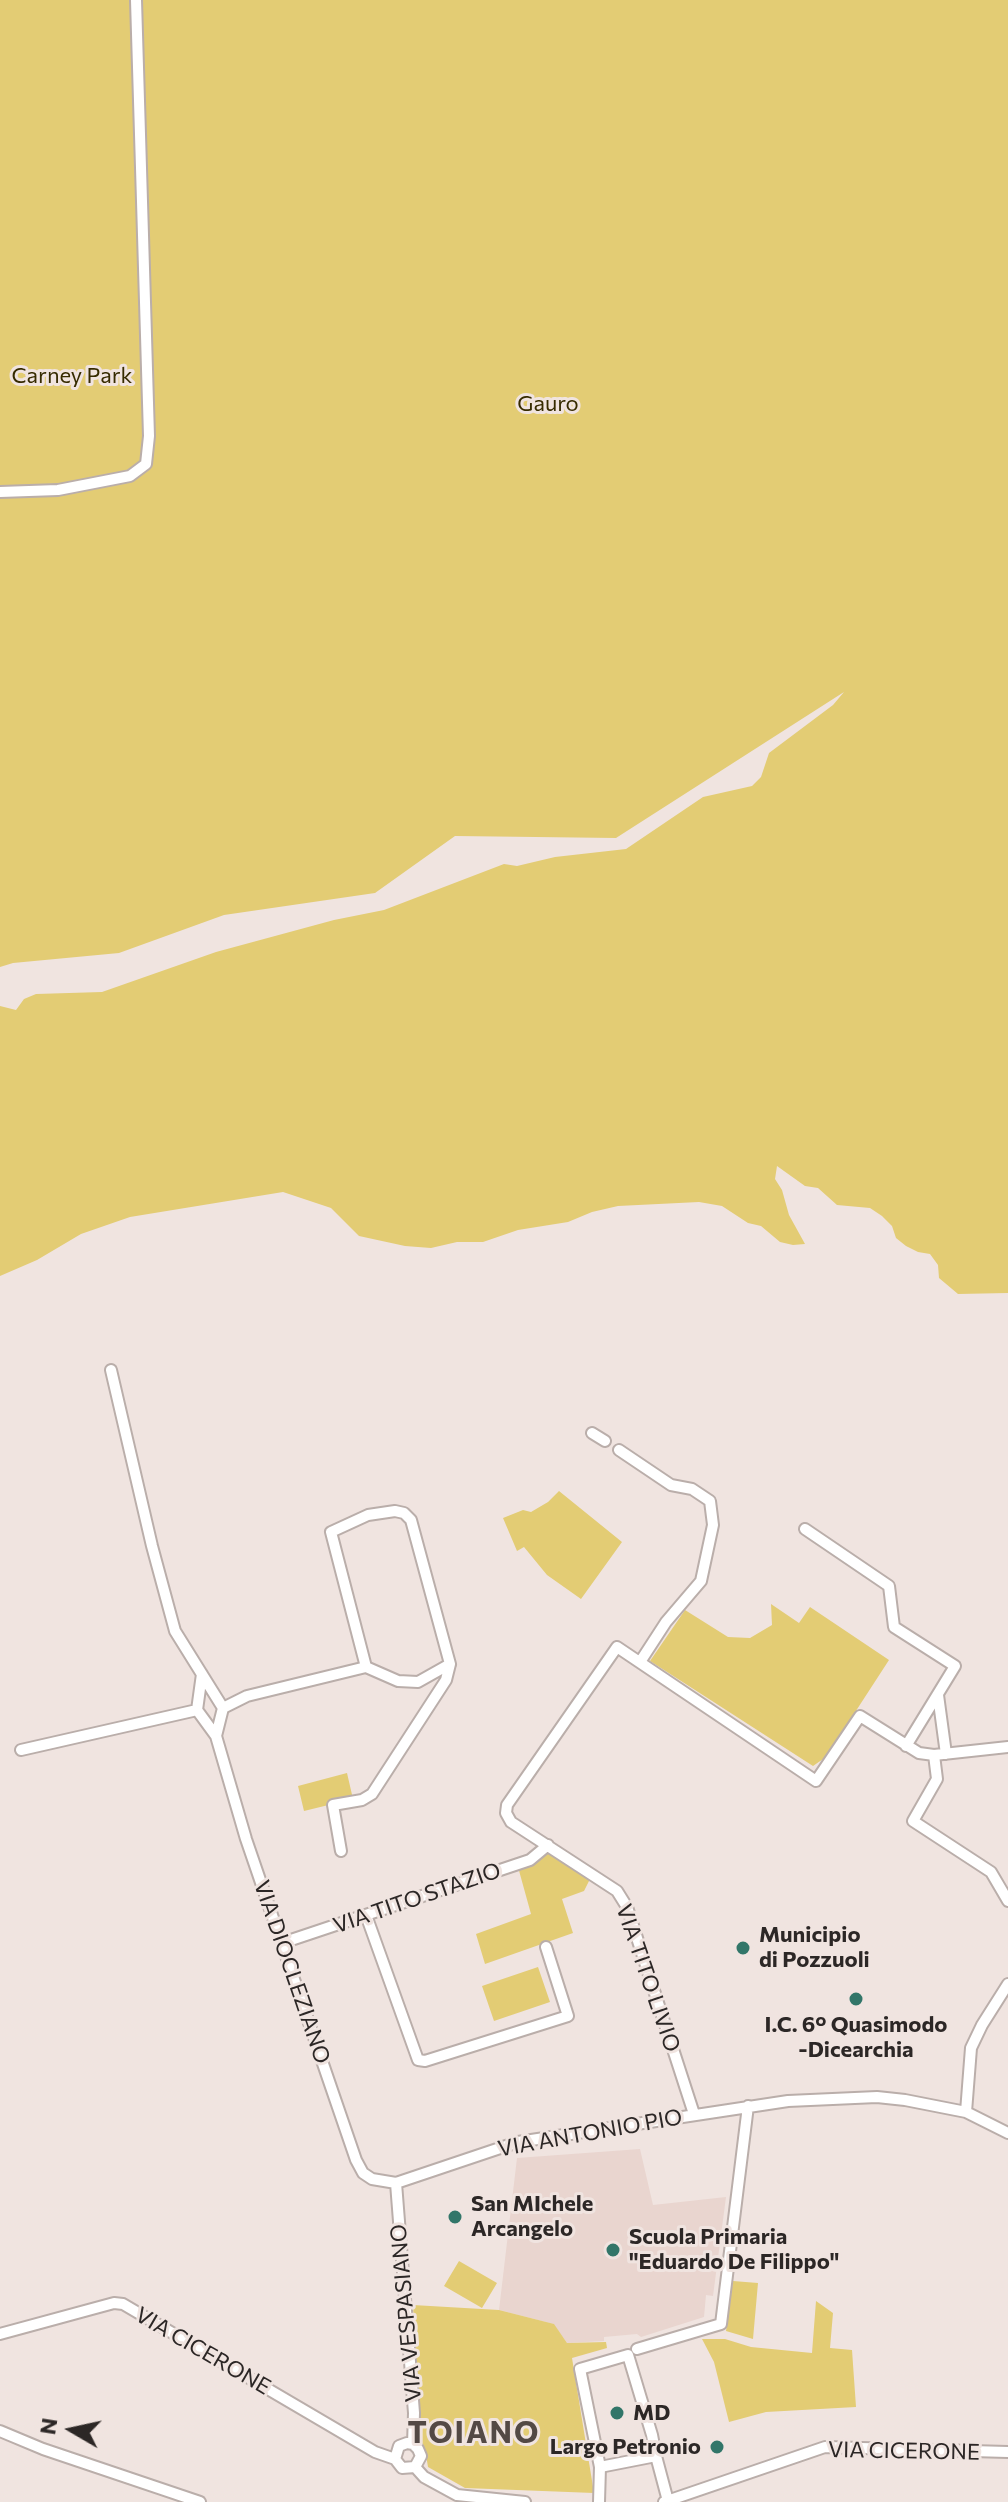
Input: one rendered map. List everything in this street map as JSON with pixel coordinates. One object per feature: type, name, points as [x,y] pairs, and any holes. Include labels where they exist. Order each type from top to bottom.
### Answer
[{"type":"street","points":[[0,492],[58,490],[130,476],[146,464],[149,436],[136,0]]},
{"type":"street","points":[[111,1370],[175,1631],[223,1708],[216,1736]]},
{"type":"street","points":[[592,1433],[605,1441]]},
{"type":"street","points":[[619,1450],[671,1485],[692,1489],[710,1501],[713,1525],[701,1581],[666,1622],[640,1662],[816,1781],[860,1716],[919,1753],[940,1754],[1008,1747]]},
{"type":"street","points":[[341,1851],[333,1805],[362,1800],[372,1794],[446,1680],[450,1664],[411,1520],[404,1513],[395,1511],[368,1515],[331,1532],[366,1667]]},
{"type":"street","points":[[805,1529],[889,1586],[894,1627],[955,1666],[906,1746]]},
{"type":"street","name":"VIA TITO LIVIO","points":[[640,1662],[617,1647],[507,1805],[506,1813],[511,1822],[617,1891],[627,1907],[694,2114]]},
{"type":"street","points":[[223,1708],[247,1696],[366,1667],[398,1681],[418,1682],[450,1664]]},
{"type":"street","points":[[21,1750],[197,1710],[202,1674]]},
{"type":"street","points":[[938,1695],[940,1754],[937,1779],[913,1821],[991,1872],[1008,1901]]},
{"type":"street","name":"VIA DIOCLEZIANO","points":[[197,1710],[216,1736],[356,2160],[363,2173],[372,2179],[396,2183]]},
{"type":"street","name":"VIA TITO STAZIO","points":[[282,1943],[530,1860],[548,1845]]},
{"type":"street","points":[[366,1915],[418,2060],[425,2061],[568,2016],[546,1947]]},
{"type":"street","points":[[966,2112],[971,2048],[1008,1984]]},
{"type":"street","name":"VIA ANTONIO PIO","points":[[396,2183],[518,2142],[788,2101],[877,2097],[966,2112],[1008,2133]]},
{"type":"street","points":[[637,2349],[721,2324],[748,2106]]},
{"type":"street","name":"VIA VESPASIANO","points":[[396,2183],[414,2413],[413,2444]]},
{"type":"street","name":"VIA CICERONE","points":[[0,2334],[114,2303],[123,2304],[375,2452],[395,2459]]},
{"type":"street","points":[[599,2502],[600,2467],[580,2369],[628,2355],[652,2435],[666,2502]]},
{"type":"street","points":[[0,2431],[43,2449],[200,2502]]},
{"type":"street","points":[[407,2443],[417,2447],[421,2456],[415,2467],[402,2468],[395,2459],[399,2446],[407,2443]]},
{"type":"street","name":"VIA CICERONE","points":[[666,2502],[825,2447],[1008,2452]]},
{"type":"street","points":[[600,2467],[656,2456]]},
{"type":"street","points":[[415,2467],[424,2477],[457,2495],[525,2502]]},
{"type":"shaded area","name":"Scuola Primaria \"Eduardo De Filippo\"","points":[[640,2149],[653,2205],[726,2197],[713,2296],[706,2295],[704,2317],[641,2337],[637,2334],[604,2337],[604,2341],[567,2343],[553,2324],[499,2310],[517,2158]]},
{"type":"green space","name":"Gauro","points":[[0,0],[1008,0],[1008,1293],[958,1294],[939,1278],[938,1265],[930,1254],[906,1246],[896,1238],[892,1226],[882,1216],[870,1208],[837,1205],[818,1188],[805,1186],[777,1166],[775,1179],[805,1244],[780,1242],[761,1226],[748,1223],[722,1206],[699,1202],[618,1206],[568,1222],[518,1230],[483,1242],[457,1242],[431,1248],[405,1246],[359,1236],[331,1208],[283,1192],[130,1217],[81,1234],[37,1260],[0,1276],[0,1006],[16,1010],[24,999],[36,994],[102,992],[216,952],[334,920],[384,910],[504,864],[517,866],[555,857],[626,849],[703,797],[752,786],[761,777],[769,753],[833,705],[844,692],[616,838],[455,836],[375,893],[224,915],[119,953],[13,963],[0,967]]},
{"type":"green space","points":[[559,1491],[622,1542],[581,1599],[547,1575],[524,1547],[517,1551],[503,1518],[523,1510],[531,1512]]},
{"type":"green space","points":[[771,1604],[799,1623],[810,1607],[889,1660],[826,1757],[813,1766],[650,1661],[685,1610],[728,1637],[750,1638],[772,1625]]},
{"type":"green space","points":[[347,1773],[353,1799],[304,1811],[298,1786]]},
{"type":"green space","points":[[547,1851],[590,1879],[584,1891],[562,1899],[573,1933],[485,1964],[476,1934],[531,1914],[518,1867]]},
{"type":"green space","points":[[538,1967],[550,2002],[494,2021],[482,1986]]},
{"type":"green space","points":[[459,2261],[497,2283],[482,2308],[444,2286]]},
{"type":"green space","points":[[733,2281],[758,2283],[753,2339],[726,2331]]},
{"type":"green space","points":[[816,2301],[833,2313],[830,2348],[852,2350],[856,2407],[766,2412],[729,2422],[714,2362],[702,2339],[725,2339],[751,2347],[812,2353]]},
{"type":"green space","points":[[413,2305],[499,2310],[554,2324],[567,2343],[606,2342],[607,2348],[572,2358],[594,2493],[465,2488],[428,2467],[420,2442]]},
{"type":"place","name":"Municipio di Pozzuoli","points":[[743,1948]]},
{"type":"place","name":"I.C. 6° Quasimodo -Dicearchia","points":[[856,1999]]},
{"type":"place","name":"San MIchele Arcangelo","points":[[455,2217]]},
{"type":"place","name":"Scuola Primaria \"Eduardo De Filippo\"","points":[[613,2250]]},
{"type":"place","name":"MD","points":[[617,2413]]},
{"type":"place","name":"Largo Petronio","points":[[717,2447]]},
{"type":"district","name":"TOIANO","points":[[474,2433]]},
{"type":"park label","name":"Carney Park","points":[[72,376]]}]
